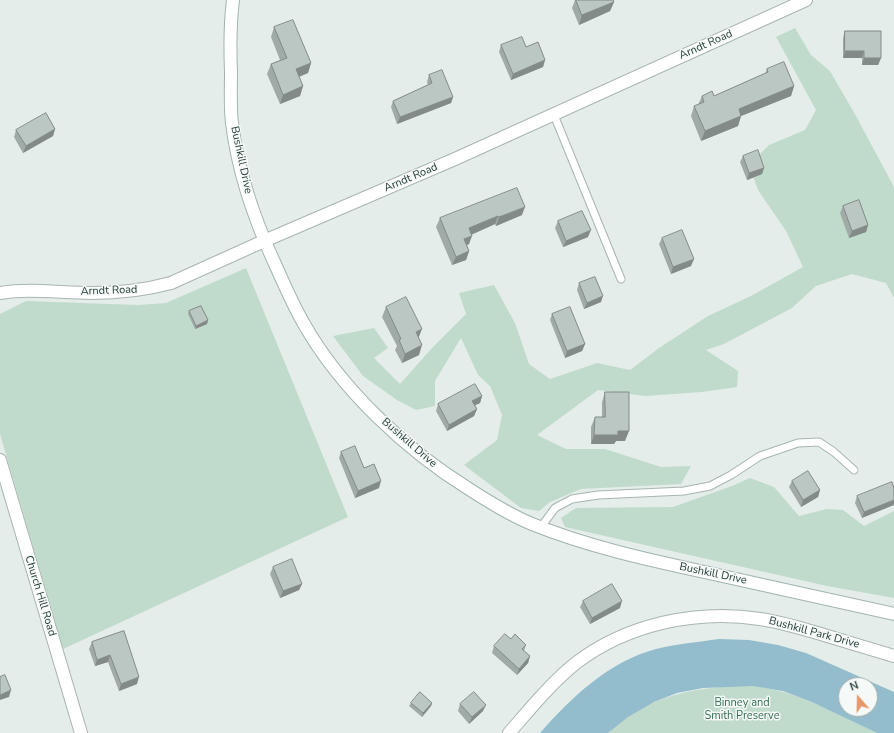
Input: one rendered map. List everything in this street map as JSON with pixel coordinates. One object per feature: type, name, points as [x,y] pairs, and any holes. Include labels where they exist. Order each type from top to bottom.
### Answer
[{"type":"street","name":"Bushkill Drive","points":[[233,0],[230,45],[232,121],[242,174],[264,241],[304,325],[337,372],[376,414],[412,449],[455,481],[501,508],[529,523],[590,545],[894,614]]},
{"type":"street","name":"Arndt Road","points":[[0,293],[36,290],[107,292],[136,290],[170,283],[456,159],[806,0]]},
{"type":"street","name":"Church Hill Road","points":[[0,460],[82,733]]},
{"type":"street","name":"Bushkill Park Drive","points":[[509,733],[563,675],[577,663],[594,652],[635,631],[658,624],[687,618],[740,616],[774,621],[894,656]]},
{"type":"lane","points":[[554,115],[622,279]]},
{"type":"lane","points":[[541,527],[555,508],[572,499],[598,495],[684,491],[710,486],[731,475],[760,456],[798,443],[819,442],[834,452],[854,470]]},
{"type":"green space","points":[[795,28],[811,55],[830,71],[894,187],[894,298],[886,283],[852,274],[816,286],[792,308],[724,344],[706,350],[738,371],[737,387],[702,392],[645,396],[598,390],[537,435],[566,449],[605,449],[661,467],[691,466],[681,484],[581,489],[550,502],[539,511],[521,508],[464,465],[497,440],[502,415],[490,386],[478,375],[461,338],[435,381],[435,406],[416,410],[397,400],[363,376],[333,336],[374,328],[388,348],[374,358],[400,384],[432,348],[466,314],[459,293],[494,285],[515,323],[529,364],[550,379],[597,363],[630,370],[659,348],[708,316],[751,296],[803,267],[786,231],[758,190],[749,165],[769,145],[805,130],[816,110],[776,37]]},
{"type":"green space","points":[[246,268],[348,517],[63,649],[0,434],[0,314],[26,301],[138,305],[166,303]]},
{"type":"green space","points":[[750,478],[774,487],[799,516],[827,509],[843,510],[864,526],[894,511],[894,598],[827,586],[565,527],[561,518],[576,508],[673,507]]},
{"type":"green space","name":"Binney and Smith Preserve","points":[[754,686],[786,693],[817,704],[838,714],[838,717],[844,717],[877,733],[608,733],[636,711],[651,704],[681,693],[714,688]]},
{"type":"water","points":[[719,639],[749,640],[778,645],[806,653],[860,677],[838,677],[838,714],[812,702],[783,691],[753,686],[703,688],[677,693],[654,702],[628,717],[608,733],[540,733],[578,694],[607,672],[639,655],[656,649],[679,644]]},
{"type":"water","points":[[878,685],[894,692],[894,733],[877,733],[843,717],[878,717]]},
{"type":"building","points":[[576,0],[613,0],[614,2],[582,15]]},
{"type":"building","points":[[293,20],[311,63],[296,69],[303,86],[283,95],[271,64],[287,58],[274,27]]},
{"type":"building","points":[[845,31],[881,31],[881,58],[864,58],[864,51],[845,51]]},
{"type":"building","points":[[522,37],[526,47],[538,42],[545,60],[513,74],[501,45]]},
{"type":"building","points":[[784,62],[794,86],[739,109],[741,116],[705,131],[694,106],[704,102],[702,96],[712,91],[714,96],[768,72],[767,69]]},
{"type":"building","points":[[442,70],[453,97],[400,117],[393,101],[432,83],[429,75]]},
{"type":"building","points":[[46,113],[55,129],[26,146],[16,130]]},
{"type":"building","points":[[758,150],[764,168],[749,173],[743,156]]},
{"type":"building","points":[[517,188],[525,207],[469,228],[472,236],[464,239],[469,251],[456,257],[440,218]]},
{"type":"building","points":[[859,200],[868,225],[852,231],[843,206]]},
{"type":"building","points":[[582,211],[591,230],[566,241],[558,221]]},
{"type":"building","points":[[682,230],[694,259],[673,267],[662,238]]},
{"type":"building","points":[[595,277],[603,296],[587,303],[579,283]]},
{"type":"building","points":[[406,297],[422,329],[416,332],[422,345],[405,354],[399,340],[401,339],[386,307]]},
{"type":"building","points":[[201,306],[208,320],[196,326],[189,311]]},
{"type":"building","points":[[570,307],[585,344],[567,351],[552,314]]},
{"type":"building","points":[[475,384],[482,396],[472,401],[477,409],[449,425],[438,404]]},
{"type":"building","points":[[605,392],[629,392],[629,431],[618,431],[618,435],[594,435],[595,417],[605,417]]},
{"type":"building","points":[[355,446],[364,468],[374,464],[381,481],[358,491],[341,452]]},
{"type":"building","points":[[808,471],[820,490],[803,500],[792,481]]},
{"type":"building","points":[[892,482],[894,488],[894,500],[864,512],[857,496]]},
{"type":"building","points":[[292,559],[302,584],[283,591],[273,567]]},
{"type":"building","points":[[612,584],[622,601],[592,618],[583,601]]},
{"type":"building","points":[[124,631],[139,677],[121,684],[110,655],[97,660],[92,642]]},
{"type":"building","points":[[505,634],[511,639],[515,634],[526,645],[522,649],[530,656],[519,669],[494,646]]},
{"type":"building","points":[[5,675],[11,690],[0,695],[0,677]]},
{"type":"building","points":[[420,692],[432,703],[423,713],[411,703]]},
{"type":"building","points":[[474,692],[486,705],[472,717],[460,704]]}]
